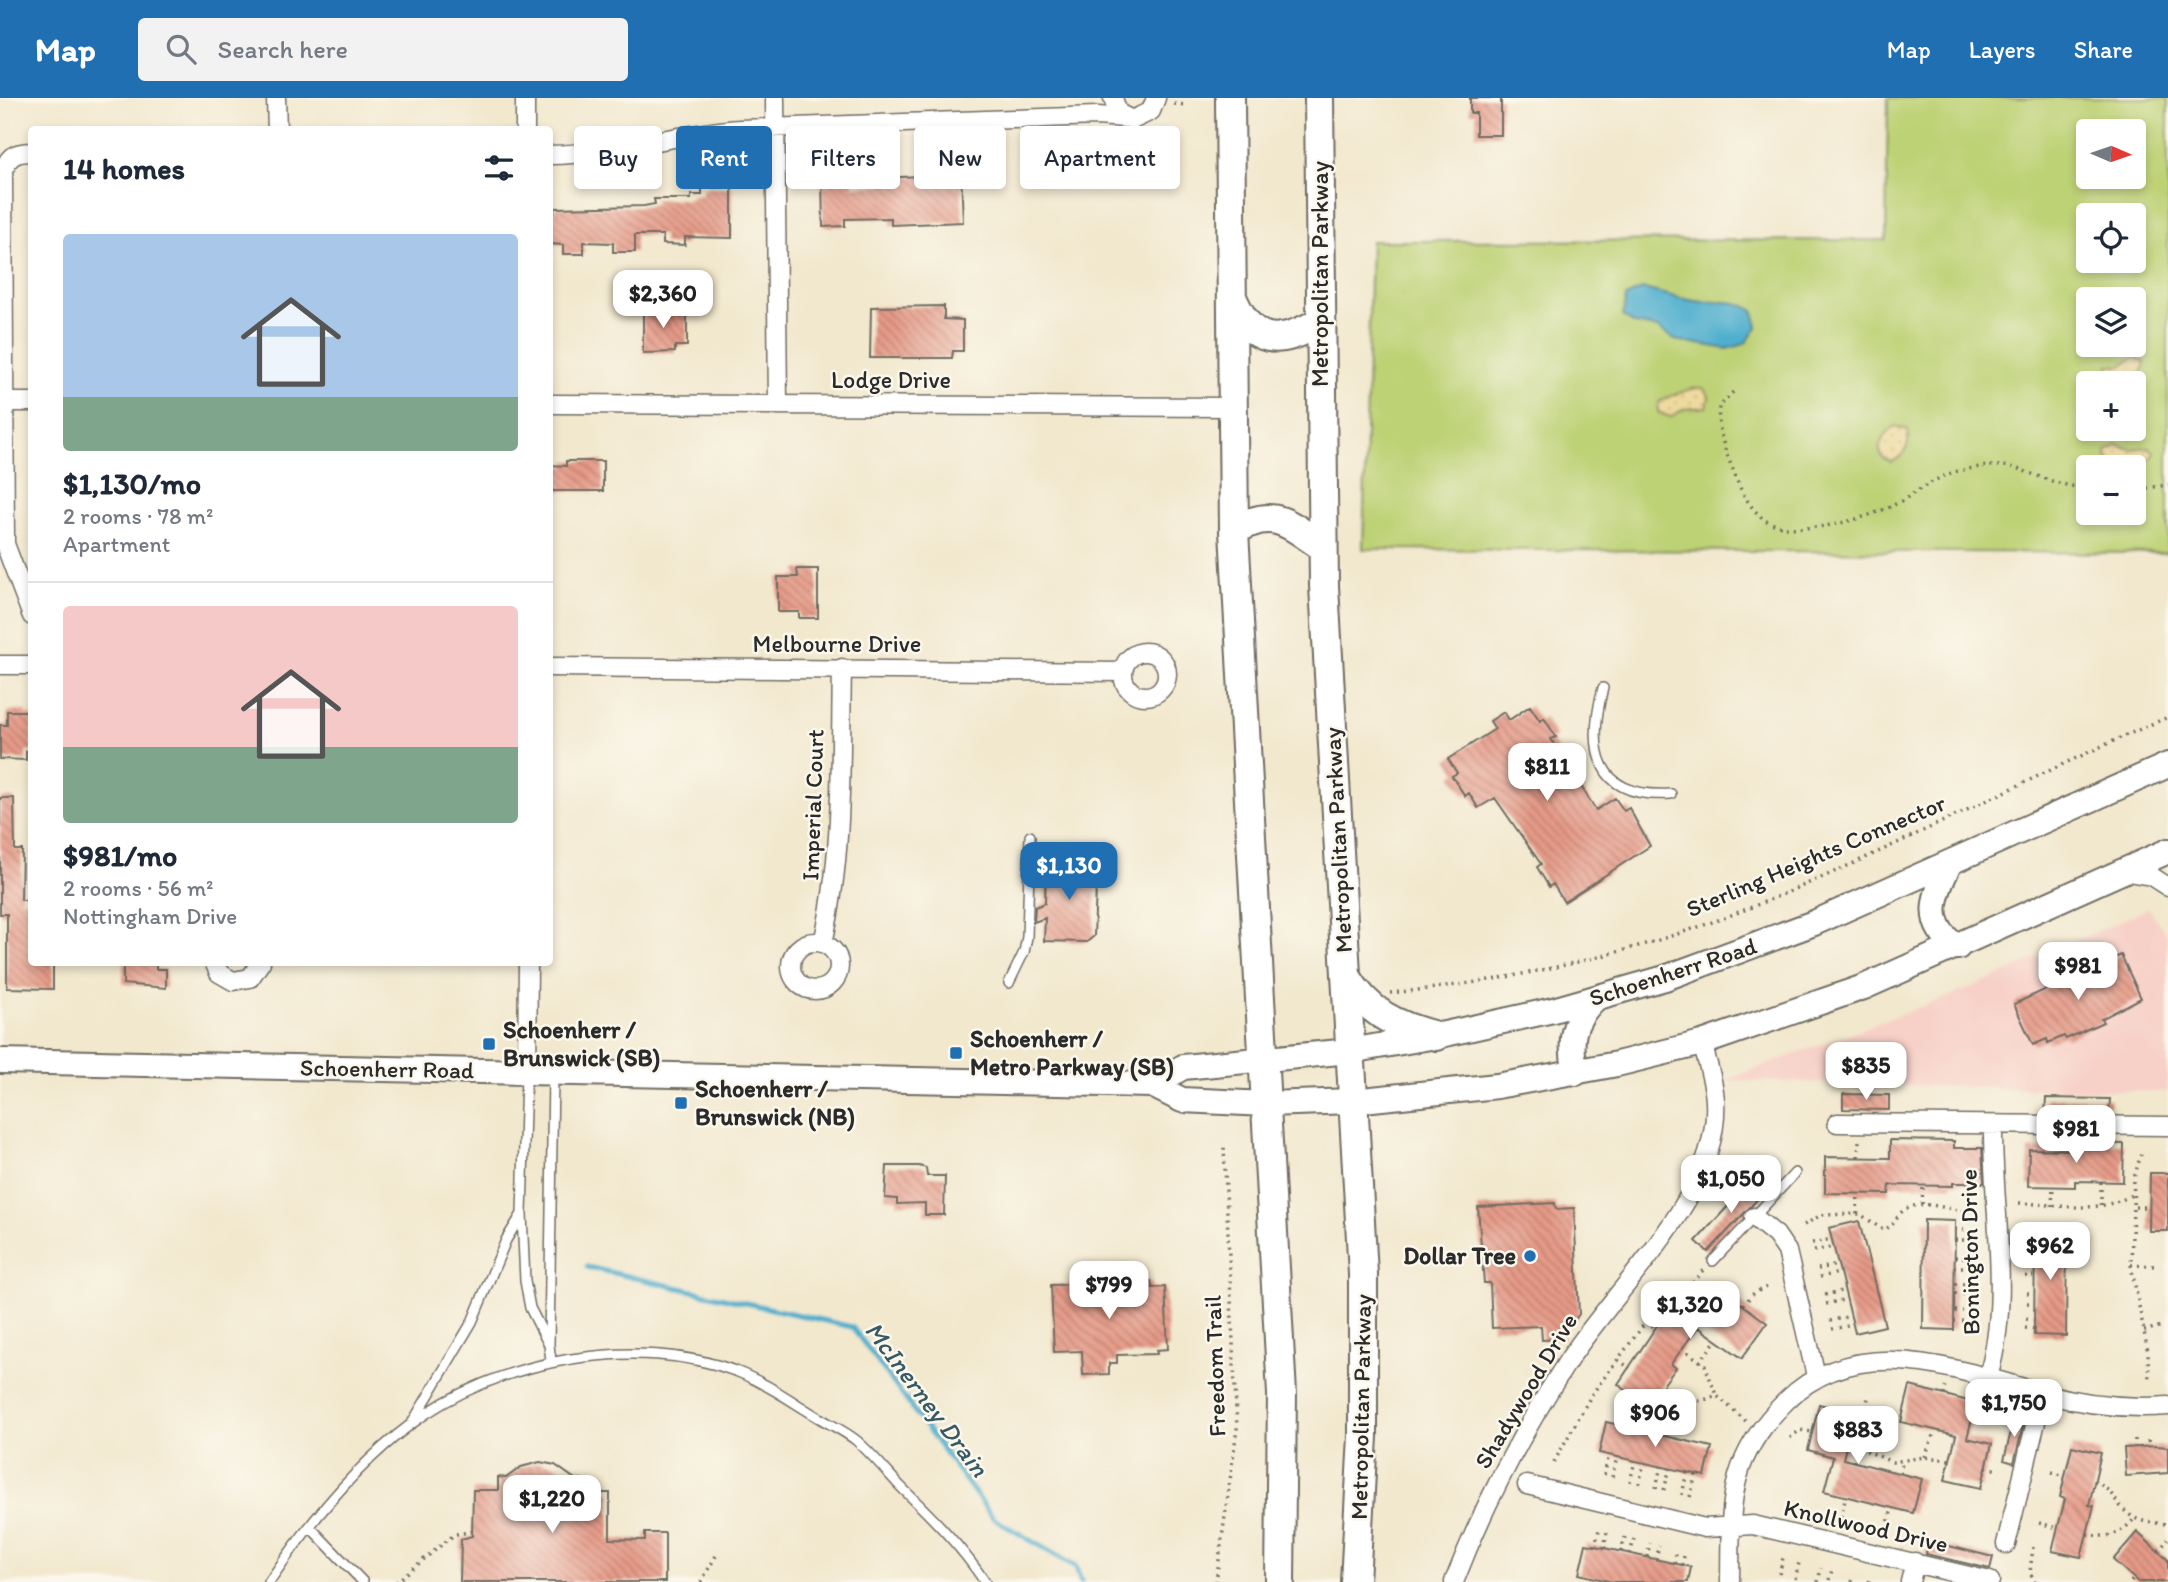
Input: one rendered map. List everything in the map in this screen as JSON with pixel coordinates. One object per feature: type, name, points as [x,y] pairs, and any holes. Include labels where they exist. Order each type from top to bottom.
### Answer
[{"type":"main road","points":[[1230,98],[1234,531],[1282,1394],[1280,1582]]},
{"type":"main road","name":"Metropolitan Parkway","points":[[1319,98],[1322,546],[1363,1274],[1362,1490],[1355,1582]]},
{"type":"main road","points":[[1231,295],[1241,319],[1262,337],[1288,337],[1320,322]]},
{"type":"main road","points":[[1234,531],[1258,519],[1277,519],[1322,546]]},
{"type":"main road","name":"Schoenherr Road","points":[[1152,1085],[1183,1067],[1350,1051],[1436,1036],[1595,999],[1751,948],[1950,863],[2168,765]]},
{"type":"main road","name":"Schoenherr Road","points":[[0,1061],[1152,1085],[1182,1100],[1266,1104],[1353,1101],[1497,1086],[1576,1073],[1702,1043],[1827,1002],[1958,947],[2168,851]]},
{"type":"main road","points":[[1950,863],[1939,884],[1934,910],[1940,932],[1958,947]]},
{"type":"main road","points":[[1346,976],[1356,993],[1378,1014],[1404,1028],[1436,1036]]},
{"type":"main road","points":[[1576,1073],[1572,1033],[1582,1012],[1595,999]]},
{"type":"street","points":[[276,98],[277,126]]},
{"type":"street","points":[[525,98],[525,126]]},
{"type":"street","points":[[775,98],[778,404]]},
{"type":"street","points":[[1097,116],[1112,98]]},
{"type":"street","points":[[1112,98],[1114,108],[1125,118]]},
{"type":"street","points":[[553,155],[611,152],[720,130],[1097,116],[1139,119],[1151,111],[1156,98]]},
{"type":"street","points":[[28,152],[17,152],[10,157],[3,175],[5,544],[28,605]]},
{"type":"street","points":[[5,402],[28,402]]},
{"type":"street","name":"Lodge Drive","points":[[553,404],[1233,407]]},
{"type":"street","points":[[0,665],[28,664]]},
{"type":"street","name":"Melbourne Drive","points":[[553,667],[1123,672]]},
{"type":"street","name":"Imperial Court","points":[[823,943],[833,899],[839,850],[842,668]]},
{"type":"street","points":[[2122,871],[2151,876],[2168,887]]},
{"type":"street","points":[[216,966],[219,972],[233,981],[250,978],[258,966]]},
{"type":"street","points":[[527,1072],[528,966]]},
{"type":"street","name":"Shadywood Drive","points":[[1454,1582],[1515,1453],[1566,1363],[1673,1224],[1694,1190],[1711,1141],[1715,1102],[1702,1043]]},
{"type":"street","points":[[1837,1123],[2168,1126]]},
{"type":"street","name":"Bonington Drive","points":[[1988,1377],[1997,1342],[2000,1308],[1993,1125]]},
{"type":"street","points":[[1754,1217],[1776,1235],[1787,1251],[1816,1376]]},
{"type":"street","points":[[1730,1582],[1732,1490],[1749,1449],[1772,1414],[1816,1376],[1857,1363],[1908,1360],[2088,1403],[2168,1406]]},
{"type":"street","points":[[2006,1544],[2043,1393]]},
{"type":"street","name":"Knollwood Drive","points":[[1527,1485],[1705,1528],[1753,1525],[1990,1581]]},
{"type":"street","points":[[1910,1582],[1915,1562]]},
{"type":"lane","points":[[1603,688],[1594,721],[1597,756],[1609,777],[1650,796],[1671,794]]},
{"type":"lane","points":[[1009,983],[1027,937],[1030,836]]},
{"type":"lane","points":[[527,1072],[522,1214],[530,1308],[549,1345]]},
{"type":"lane","points":[[551,1360],[549,1345],[554,1073]]},
{"type":"lane","points":[[1711,1261],[1795,1173]]},
{"type":"lane","points":[[411,1424],[472,1322],[506,1240],[522,1214]]},
{"type":"lane","points":[[269,1582],[344,1488],[411,1424],[455,1396],[551,1360],[582,1356],[653,1356],[707,1364],[755,1380],[855,1440],[964,1551],[985,1582]]},
{"type":"lane","points":[[311,1528],[363,1582]]},
{"type":"path","points":[[1174,104],[1188,105]]},
{"type":"path","points":[[1733,392],[1719,407],[1717,423],[1741,490],[1755,512],[1769,522],[1791,526],[1849,523],[1892,506],[1959,470],[2008,467],[2052,482],[2076,485]]},
{"type":"path","points":[[2146,488],[2168,485]]},
{"type":"path","name":"Sterling Heights Connector","points":[[1379,994],[1449,985],[1575,962],[1704,924],[1763,903],[1890,847],[2168,717]]},
{"type":"path","points":[[1858,1157],[1859,1132]]},
{"type":"path","name":"Freedom Trail","points":[[1216,1582],[1237,1429],[1224,1147]]},
{"type":"path","points":[[2141,1154],[2134,1178],[2131,1265],[2144,1331],[2149,1382]]},
{"type":"path","points":[[2101,1182],[2101,1205]]},
{"type":"path","points":[[1922,1204],[1923,1186]]},
{"type":"path","points":[[2052,1206],[2053,1187]]},
{"type":"path","points":[[1857,1193],[1857,1214]]},
{"type":"path","points":[[2019,1203],[2076,1209],[2116,1203],[2135,1193]]},
{"type":"path","points":[[1804,1225],[1821,1215],[1857,1214],[1883,1230],[1888,1229],[1906,1209],[1922,1204],[1964,1210]]},
{"type":"path","points":[[2135,1207],[2149,1207]]},
{"type":"path","points":[[1955,1230],[1964,1230]]},
{"type":"path","points":[[1812,1243],[1832,1239]]},
{"type":"path","points":[[1955,1240],[1964,1240]]},
{"type":"path","points":[[2021,1241],[2034,1240]]},
{"type":"path","points":[[1815,1251],[1833,1247]]},
{"type":"path","points":[[2022,1249],[2034,1249]]},
{"type":"path","points":[[1955,1257],[1964,1257]]},
{"type":"path","points":[[1554,1462],[1581,1411],[1646,1321],[1661,1303],[1681,1297],[1687,1292],[1711,1261]]},
{"type":"path","points":[[1818,1269],[1837,1265]]},
{"type":"path","points":[[2131,1265],[2157,1266]]},
{"type":"path","points":[[1954,1267],[1964,1267]]},
{"type":"path","points":[[2025,1267],[2033,1267]]},
{"type":"path","points":[[1820,1277],[1839,1273]]},
{"type":"path","points":[[2025,1276],[2033,1276]]},
{"type":"path","points":[[1955,1284],[1964,1284]]},
{"type":"path","points":[[1743,1305],[1754,1293],[1767,1287]]},
{"type":"path","points":[[1825,1295],[1845,1290]]},
{"type":"path","points":[[2027,1293],[2035,1294]]},
{"type":"path","points":[[1955,1294],[1964,1294]]},
{"type":"path","points":[[1826,1304],[1847,1299]]},
{"type":"path","points":[[2027,1303],[2035,1303]]},
{"type":"path","points":[[1955,1311],[1963,1311]]},
{"type":"path","points":[[1830,1321],[1850,1316]]},
{"type":"path","points":[[2026,1319],[2034,1320]]},
{"type":"path","points":[[1646,1321],[1655,1328]]},
{"type":"path","points":[[1954,1321],[1963,1321]]},
{"type":"path","points":[[1832,1329],[1853,1325]]},
{"type":"path","points":[[2144,1331],[2162,1326]]},
{"type":"path","points":[[2025,1328],[2034,1329]]},
{"type":"path","points":[[1700,1362],[1716,1340]]},
{"type":"path","points":[[1682,1348],[1709,1370],[1716,1395],[1730,1410],[1751,1425]]},
{"type":"path","points":[[1618,1360],[1630,1368]]},
{"type":"path","points":[[1944,1395],[1947,1381]]},
{"type":"path","points":[[1659,1390],[1684,1401],[1704,1401],[1716,1395]]},
{"type":"path","points":[[1854,1462],[1868,1398]]},
{"type":"path","points":[[1790,1438],[1800,1430],[1812,1433]]},
{"type":"path","points":[[1925,1457],[1936,1430]]},
{"type":"path","points":[[2134,1439],[2136,1447]]},
{"type":"path","points":[[2148,1440],[2149,1447]]},
{"type":"path","points":[[1847,1442],[1858,1444],[1888,1461],[1925,1457],[1950,1460]]},
{"type":"path","points":[[1604,1475],[1609,1455]]},
{"type":"path","points":[[1612,1477],[1617,1457]]},
{"type":"path","points":[[1900,1474],[1903,1460]]},
{"type":"path","points":[[1630,1482],[1635,1461]]},
{"type":"path","points":[[1639,1484],[1644,1463]]},
{"type":"path","points":[[1656,1488],[1661,1466]]},
{"type":"path","points":[[1986,1467],[1997,1470]]},
{"type":"path","points":[[1664,1490],[1670,1468]]},
{"type":"path","points":[[1682,1494],[1687,1472]]},
{"type":"path","points":[[2052,1472],[2065,1476]]},
{"type":"path","points":[[1690,1497],[1696,1474]]},
{"type":"path","points":[[2094,1482],[2109,1490],[2123,1510],[2134,1518],[2168,1524]]},
{"type":"path","points":[[1841,1517],[1846,1496]]},
{"type":"path","points":[[1887,1528],[1892,1508]]},
{"type":"path","points":[[2087,1534],[2108,1537],[2124,1529],[2134,1518]]},
{"type":"path","points":[[2039,1523],[2058,1528]]},
{"type":"path","points":[[1595,1546],[1599,1530]]},
{"type":"path","points":[[396,1582],[454,1534],[472,1532]]},
{"type":"path","points":[[1604,1548],[1607,1532]]},
{"type":"path","points":[[1621,1552],[1625,1536]]},
{"type":"path","points":[[1630,1554],[1634,1539]]},
{"type":"path","points":[[2159,1551],[2168,1539]]},
{"type":"path","points":[[1647,1557],[1650,1543]]},
{"type":"path","points":[[1656,1559],[1659,1545]]},
{"type":"path","points":[[2033,1547],[2030,1572],[2035,1582]]},
{"type":"path","points":[[1674,1563],[1677,1550]]},
{"type":"path","points":[[1682,1565],[1685,1552]]},
{"type":"path","points":[[701,1582],[717,1554]]},
{"type":"path","points":[[1779,1574],[1783,1558]]},
{"type":"path","points":[[1796,1579],[1799,1563]]},
{"type":"path","points":[[1818,1582],[1821,1568]]},
{"type":"path","points":[[1829,1580],[1832,1570]]},
{"type":"path","points":[[1852,1582],[1854,1576]]},
{"type":"shaded area","points":[[2149,908],[2168,938],[2168,1092],[1726,1080],[1968,989]]},
{"type":"green space","points":[[1888,98],[2168,98],[2168,553],[1363,549],[1371,241],[1886,240]]},
{"type":"sand","points":[[2135,357],[2145,362],[2143,371],[2108,371],[2109,365],[2121,366]]},
{"type":"sand","points":[[1703,388],[1709,396],[1707,407],[1684,409],[1670,417],[1658,412],[1659,402],[1662,400]]},
{"type":"sand","points":[[1895,426],[1908,430],[1908,440],[1904,453],[1892,462],[1883,458],[1880,444]]},
{"type":"sand","points":[[2117,445],[2132,449],[2149,447],[2155,453],[2146,463],[2146,455],[2107,455],[2107,452]]},
{"type":"water","points":[[1642,289],[1689,300],[1741,304],[1754,312],[1758,326],[1745,344],[1727,349],[1675,340],[1657,328],[1634,324],[1623,316],[1626,297]]},
{"type":"building","points":[[1470,98],[1501,98],[1501,135],[1476,135],[1476,113],[1470,113]]},
{"type":"building","points":[[914,176],[914,189],[962,189],[963,222],[891,225],[891,218],[845,219],[845,226],[823,227],[822,189],[900,189],[900,177]]},
{"type":"building","points":[[702,189],[732,189],[732,238],[685,237],[685,245],[663,244],[663,235],[635,235],[635,252],[613,252],[613,243],[584,242],[584,254],[563,254],[563,245],[553,244],[554,208],[644,206],[655,204],[654,199],[691,199],[691,195],[702,195]]},
{"type":"building","points":[[665,304],[665,313],[687,313],[687,346],[675,346],[675,352],[643,353],[643,305]]},
{"type":"building","points":[[944,306],[944,319],[963,320],[963,351],[953,351],[952,358],[870,358],[871,307]]},
{"type":"building","points":[[566,461],[603,461],[603,491],[553,491],[553,465],[566,466]]},
{"type":"building","points":[[797,569],[818,569],[818,618],[799,618],[799,612],[778,612],[778,577],[798,577]]},
{"type":"building","points":[[1530,706],[1540,721],[1544,718],[1556,737],[1551,739],[1596,810],[1615,798],[1624,811],[1629,808],[1650,846],[1564,902],[1553,884],[1549,887],[1537,867],[1541,864],[1495,798],[1478,808],[1469,793],[1465,796],[1452,776],[1457,773],[1448,759],[1495,729],[1490,721],[1504,712],[1509,720]]},
{"type":"building","points":[[7,711],[26,711],[26,760],[0,759],[0,725],[7,725]]},
{"type":"building","points":[[0,798],[14,798],[15,850],[22,850],[21,900],[28,900],[28,966],[53,966],[53,989],[7,988],[7,914],[0,914]]},
{"type":"building","points":[[1046,863],[1097,863],[1094,936],[1087,942],[1044,941],[1045,918],[1034,922],[1035,907],[1045,903]]},
{"type":"building","points":[[2121,955],[2141,998],[2101,1019],[2103,1022],[2066,1039],[2064,1036],[2048,1043],[2047,1039],[2033,1045],[2014,1004]]},
{"type":"building","points":[[123,966],[156,966],[156,969],[166,969],[166,988],[123,984]]},
{"type":"building","points":[[1843,1094],[1889,1095],[1889,1110],[1843,1109]]},
{"type":"building","points":[[2046,1098],[2110,1099],[2109,1114],[2045,1113]]},
{"type":"building","points":[[1890,1140],[1954,1141],[1954,1148],[1982,1148],[1984,1183],[1953,1183],[1953,1186],[1890,1185],[1889,1194],[1825,1193],[1825,1157],[1890,1158]]},
{"type":"building","points":[[2075,1143],[2124,1144],[2123,1182],[2075,1181],[2075,1187],[2028,1186],[2029,1149],[2075,1150]]},
{"type":"building","points":[[887,1166],[919,1166],[926,1168],[927,1176],[945,1176],[944,1215],[925,1215],[925,1203],[897,1204],[897,1199],[885,1198]]},
{"type":"building","points":[[2150,1173],[2168,1173],[2168,1231],[2149,1231]]},
{"type":"building","points":[[1753,1179],[1766,1190],[1708,1252],[1696,1241]]},
{"type":"building","name":"Dollar Tree","points":[[1555,1203],[1556,1209],[1574,1208],[1579,1314],[1572,1324],[1562,1325],[1563,1339],[1542,1340],[1541,1326],[1492,1328],[1490,1283],[1484,1283],[1478,1207]]},
{"type":"building","points":[[1924,1220],[1955,1221],[1954,1330],[1923,1329]]},
{"type":"building","points":[[1859,1221],[1885,1326],[1855,1333],[1829,1228]]},
{"type":"building","points":[[2035,1229],[2067,1230],[2066,1336],[2034,1335]]},
{"type":"building","points":[[1118,1277],[1118,1282],[1151,1281],[1152,1288],[1165,1287],[1168,1349],[1156,1350],[1157,1354],[1117,1355],[1117,1363],[1109,1363],[1109,1374],[1083,1375],[1082,1351],[1054,1352],[1051,1285],[1088,1284],[1088,1278]]},
{"type":"building","points":[[1716,1285],[1767,1323],[1742,1358],[1698,1327],[1671,1364],[1676,1368],[1647,1406],[1618,1384],[1670,1306],[1691,1321]]},
{"type":"building","points":[[1910,1386],[1976,1403],[1967,1438],[1992,1444],[1981,1488],[1945,1480],[1956,1435],[1901,1422]]},
{"type":"building","points":[[1819,1404],[1854,1413],[1843,1459],[1922,1479],[1913,1513],[1824,1491],[1833,1457],[1808,1450]]},
{"type":"building","points":[[2015,1415],[2025,1418],[2014,1463],[2004,1460]]},
{"type":"building","points":[[1606,1422],[1712,1447],[1705,1476],[1599,1453]]},
{"type":"building","points":[[2072,1446],[2101,1453],[2089,1505],[2094,1506],[2081,1557],[2052,1551],[2065,1499],[2060,1497]]},
{"type":"building","points":[[2168,1447],[2168,1473],[2126,1476],[2124,1448]]},
{"type":"building","points":[[540,1462],[555,1465],[575,1479],[582,1479],[582,1493],[610,1493],[610,1539],[645,1540],[645,1533],[665,1533],[665,1582],[460,1582],[461,1539],[472,1536],[473,1490],[498,1490],[498,1477],[506,1478],[521,1467]]},
{"type":"building","points":[[2137,1532],[2168,1560],[2168,1582],[2138,1582],[2113,1560]]},
{"type":"building","points":[[1929,1541],[1993,1557],[1990,1569],[1926,1554]]},
{"type":"building","points":[[1586,1544],[1691,1567],[1688,1582],[1612,1582],[1579,1574]]},
{"type":"waterway","name":"McInerney Drain","points":[[587,1267],[852,1327],[994,1519],[1076,1567],[1081,1582]]},
{"type":"place","name":"Schoenherr / Brunswick (SB)","points":[[489,1044]]},
{"type":"place","name":"Schoenherr / Metro Parkway (SB)","points":[[956,1053]]},
{"type":"place","name":"Schoenherr / Brunswick (NB)","points":[[681,1103]]},
{"type":"place","name":"Dollar Tree","points":[[1530,1256]]}]
